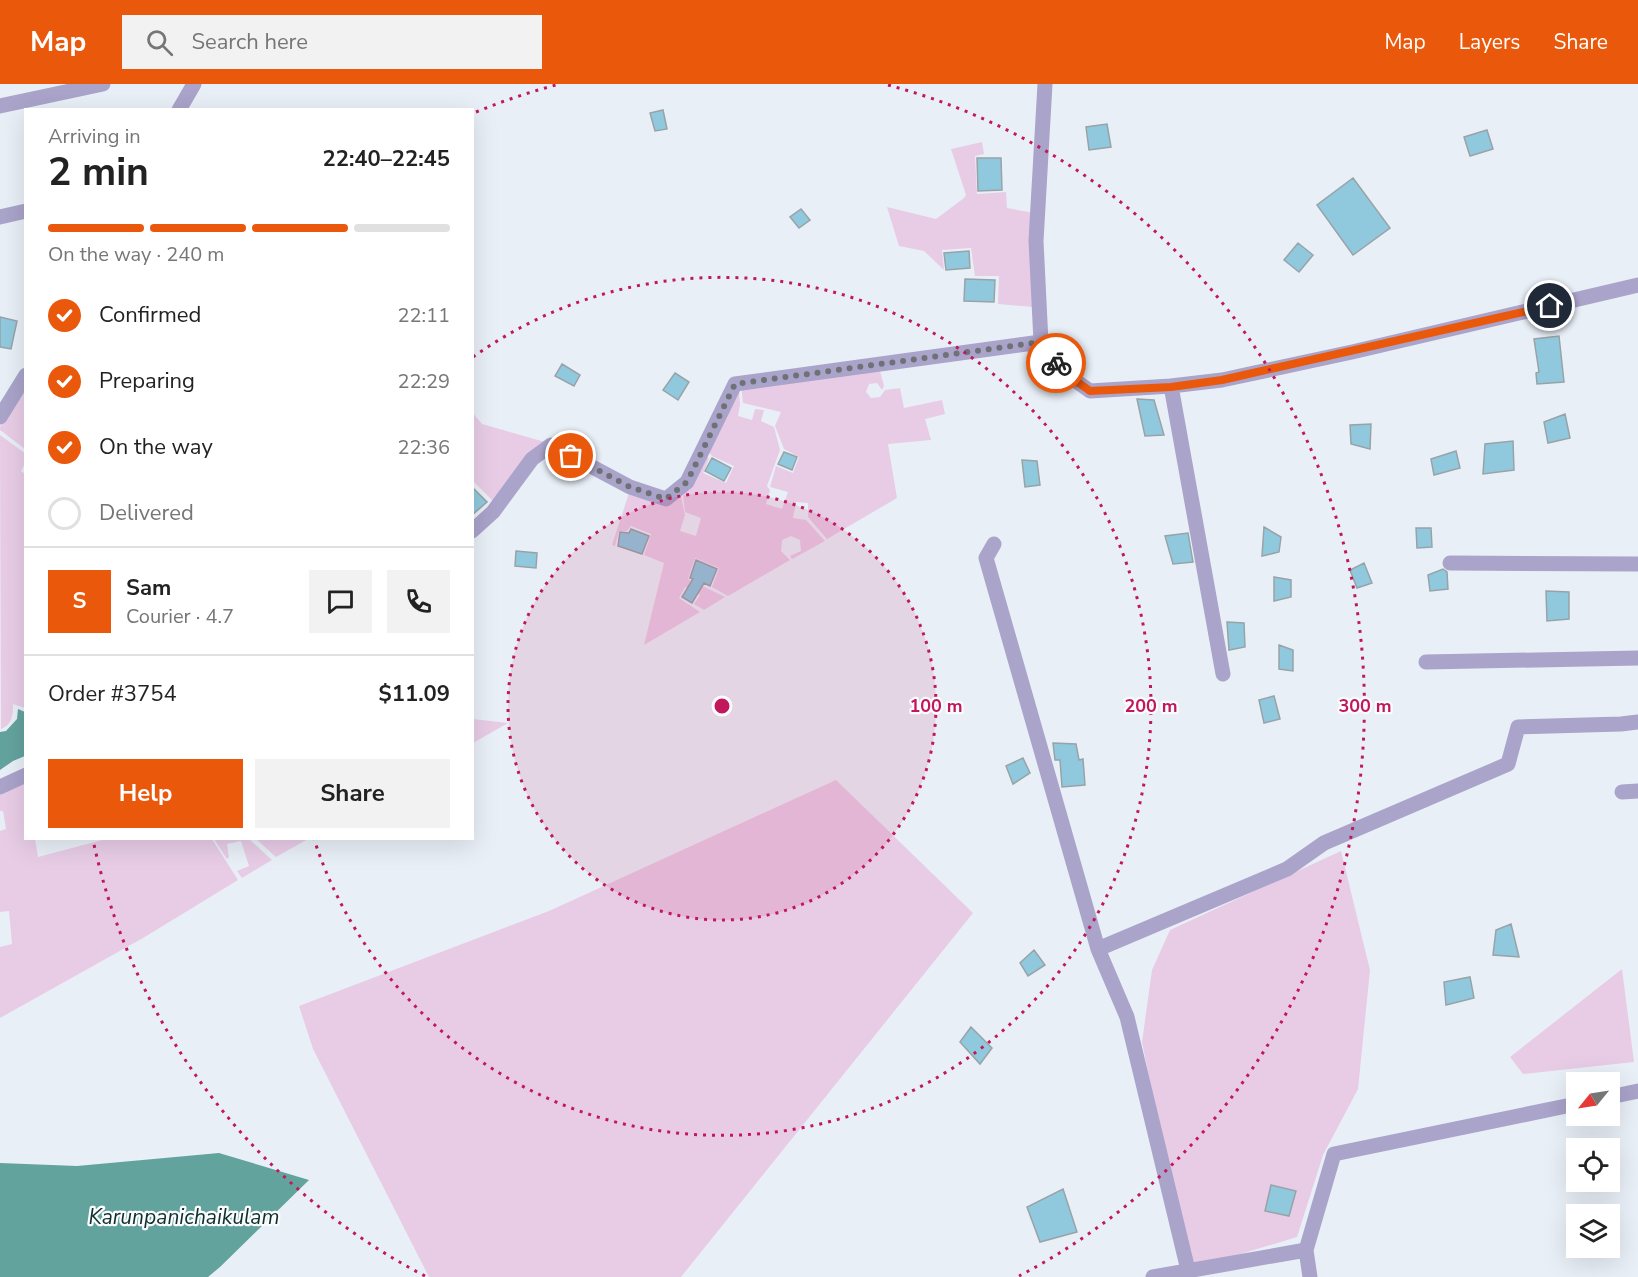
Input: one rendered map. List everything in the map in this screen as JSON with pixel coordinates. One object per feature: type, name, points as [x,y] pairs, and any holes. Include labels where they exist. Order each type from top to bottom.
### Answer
[{"type":"street","points":[[0,106],[103,84]]},
{"type":"street","points":[[180,108],[195,84]]},
{"type":"street","points":[[1045,84],[1036,241],[1041,342],[1062,371],[1090,391],[1171,387],[1222,380],[1638,285]]},
{"type":"street","points":[[0,216],[24,212]]},
{"type":"street","points":[[474,529],[493,512],[532,459],[551,445],[630,487],[666,499],[687,482],[735,384],[1041,342]]},
{"type":"street","points":[[0,417],[24,378]]},
{"type":"street","points":[[1171,387],[1223,674]]},
{"type":"street","points":[[994,544],[986,558],[1098,949],[1126,1017],[1188,1270]]},
{"type":"street","points":[[1450,563],[1638,564]]},
{"type":"street","points":[[1426,662],[1638,658]]},
{"type":"street","points":[[1098,949],[1287,869],[1324,843],[1508,764],[1518,727],[1638,722]]},
{"type":"street","points":[[0,787],[24,776]]},
{"type":"street","points":[[1622,792],[1638,791]]},
{"type":"street","points":[[1620,1095],[1638,1091]]},
{"type":"street","points":[[1310,1277],[1306,1250],[1334,1154],[1566,1106]]},
{"type":"street","points":[[1153,1277],[1306,1250]]},
{"type":"shaded area","points":[[982,142],[984,154],[975,156],[977,194],[1006,192],[1007,208],[1034,213],[1033,307],[998,304],[999,276],[975,276],[971,248],[942,250],[944,270],[924,251],[899,246],[887,207],[936,219],[966,195],[951,149]]},
{"type":"shaded area","points":[[878,364],[884,386],[882,390],[877,383],[869,384],[866,392],[871,398],[880,397],[885,390],[900,388],[904,408],[942,400],[945,414],[925,419],[931,440],[888,444],[897,498],[827,539],[808,517],[808,503],[796,502],[793,518],[806,520],[825,541],[792,559],[790,556],[801,551],[800,540],[791,536],[782,540],[781,551],[790,560],[728,596],[712,587],[719,568],[695,558],[688,579],[725,597],[704,610],[694,604],[700,595],[685,587],[679,598],[700,612],[644,645],[664,563],[644,555],[651,534],[631,526],[627,531],[619,531],[615,546],[612,545],[629,493],[681,496],[685,515],[680,531],[696,536],[701,518],[685,512],[683,494],[705,453],[709,459],[703,473],[726,483],[734,466],[712,456],[707,450],[739,389],[738,416],[752,420],[755,409],[764,410],[761,421],[774,427],[780,450],[767,486],[770,490],[766,504],[782,509],[788,492],[770,487],[776,466],[793,473],[799,457],[784,449],[775,426],[781,412],[743,403],[741,384]]},
{"type":"shaded area","points":[[24,388],[24,448],[0,430]]},
{"type":"shaded area","points":[[474,414],[482,424],[545,442],[493,501],[474,482]]},
{"type":"shaded area","points":[[0,435],[24,453],[24,465],[21,471],[24,473],[24,708],[13,704],[11,719],[8,725],[1,729]]},
{"type":"shaded area","points":[[474,719],[508,723],[474,742]]},
{"type":"shaded area","points":[[24,777],[24,840],[35,840],[38,857],[102,840],[213,840],[238,880],[143,938],[0,1018],[0,947],[12,944],[9,911],[0,912],[0,831],[6,829],[3,811],[0,811],[0,788]]},
{"type":"shaded area","points":[[836,780],[973,913],[681,1277],[429,1277],[313,1049],[299,1006],[549,911]]},
{"type":"shaded area","points":[[215,840],[250,840],[272,860],[242,878],[237,871],[249,866],[241,841],[227,844],[229,857],[227,859]]},
{"type":"shaded area","points":[[257,840],[306,840],[276,857]]},
{"type":"shaded area","points":[[1341,851],[1370,970],[1358,1089],[1323,1155],[1297,1237],[1188,1270],[1142,1042],[1152,970],[1170,930]]},
{"type":"shaded area","points":[[1622,969],[1634,1062],[1523,1074],[1510,1057]]},
{"type":"water","points":[[18,709],[24,712],[24,756],[0,770],[0,732],[6,731],[17,719]]},
{"type":"water","name":"Karunpanichaikulam","points":[[219,1153],[309,1180],[208,1277],[0,1277],[0,1163],[77,1166]]},
{"type":"building","points":[[663,110],[667,129],[655,131],[650,113]]},
{"type":"building","points":[[1107,124],[1111,147],[1089,150],[1086,127]]},
{"type":"building","points":[[1487,130],[1493,149],[1470,156],[1464,137]]},
{"type":"building","points":[[977,158],[1001,158],[1002,190],[978,191]]},
{"type":"building","points":[[1353,178],[1390,228],[1353,255],[1317,205]]},
{"type":"building","points":[[801,209],[810,220],[799,228],[790,217]]},
{"type":"building","points":[[1298,243],[1313,255],[1299,272],[1284,260]]},
{"type":"building","points":[[969,251],[970,268],[946,270],[944,253]]},
{"type":"building","points":[[965,279],[995,280],[994,302],[964,301]]},
{"type":"building","points":[[0,317],[17,321],[11,349],[0,347]]},
{"type":"building","points":[[1559,336],[1564,382],[1537,384],[1536,373],[1539,372],[1534,339]]},
{"type":"building","points":[[562,364],[580,375],[574,386],[555,376]]},
{"type":"building","points":[[675,373],[689,382],[678,400],[663,390]]},
{"type":"building","points":[[1137,399],[1154,400],[1164,435],[1145,436]]},
{"type":"building","points":[[1565,414],[1570,438],[1548,443],[1544,422]]},
{"type":"building","points":[[1371,424],[1370,449],[1351,444],[1350,425]]},
{"type":"building","points":[[1513,441],[1514,470],[1483,474],[1485,444]]},
{"type":"building","points":[[1456,451],[1460,468],[1434,475],[1431,459]]},
{"type":"building","points":[[784,452],[797,457],[792,470],[778,464]]},
{"type":"building","points":[[712,458],[731,468],[724,481],[705,471]]},
{"type":"building","points":[[1022,460],[1037,461],[1040,485],[1025,487]]},
{"type":"building","points":[[474,489],[487,502],[474,513]]},
{"type":"building","points":[[1264,527],[1281,537],[1279,552],[1262,556]]},
{"type":"building","points":[[1416,528],[1431,528],[1432,547],[1417,548]]},
{"type":"building","points":[[631,529],[649,536],[642,554],[618,546],[620,532],[629,533]]},
{"type":"building","points":[[1188,533],[1193,562],[1173,564],[1165,536]]},
{"type":"building","points":[[516,551],[537,553],[536,568],[515,566]]},
{"type":"building","points":[[696,560],[717,569],[710,586],[704,583],[692,603],[682,597],[693,579],[690,578]]},
{"type":"building","points":[[1364,563],[1372,583],[1357,588],[1350,570]]},
{"type":"building","points":[[1443,569],[1447,572],[1448,589],[1430,591],[1428,575]]},
{"type":"building","points":[[1274,577],[1291,580],[1291,597],[1274,601]]},
{"type":"building","points":[[1546,591],[1569,592],[1569,619],[1547,621]]},
{"type":"building","points":[[1227,622],[1244,623],[1245,647],[1229,650]]},
{"type":"building","points":[[1279,645],[1293,650],[1293,671],[1279,669]]},
{"type":"building","points":[[1274,696],[1280,719],[1264,723],[1259,700]]},
{"type":"building","points":[[1053,743],[1076,744],[1079,760],[1083,759],[1085,785],[1062,787],[1060,760],[1055,760]]},
{"type":"building","points":[[1023,758],[1030,773],[1013,784],[1006,766]]},
{"type":"building","points":[[1511,924],[1519,957],[1493,955],[1496,930]]},
{"type":"building","points":[[1034,950],[1045,965],[1028,976],[1020,963]]},
{"type":"building","points":[[1470,977],[1474,998],[1446,1005],[1444,982]]},
{"type":"building","points":[[971,1027],[992,1048],[980,1064],[960,1042]]},
{"type":"building","points":[[1271,1185],[1296,1191],[1289,1216],[1265,1211]]},
{"type":"building","points":[[1063,1189],[1077,1232],[1040,1242],[1027,1207]]},
{"type":"way so far","points":[[571,456],[630,487],[666,499],[687,482],[735,384],[1041,342],[1056,363]]},
{"type":"route","points":[[1056,363],[1062,371],[1090,391],[1171,387],[1222,380],[1550,306]]}]
